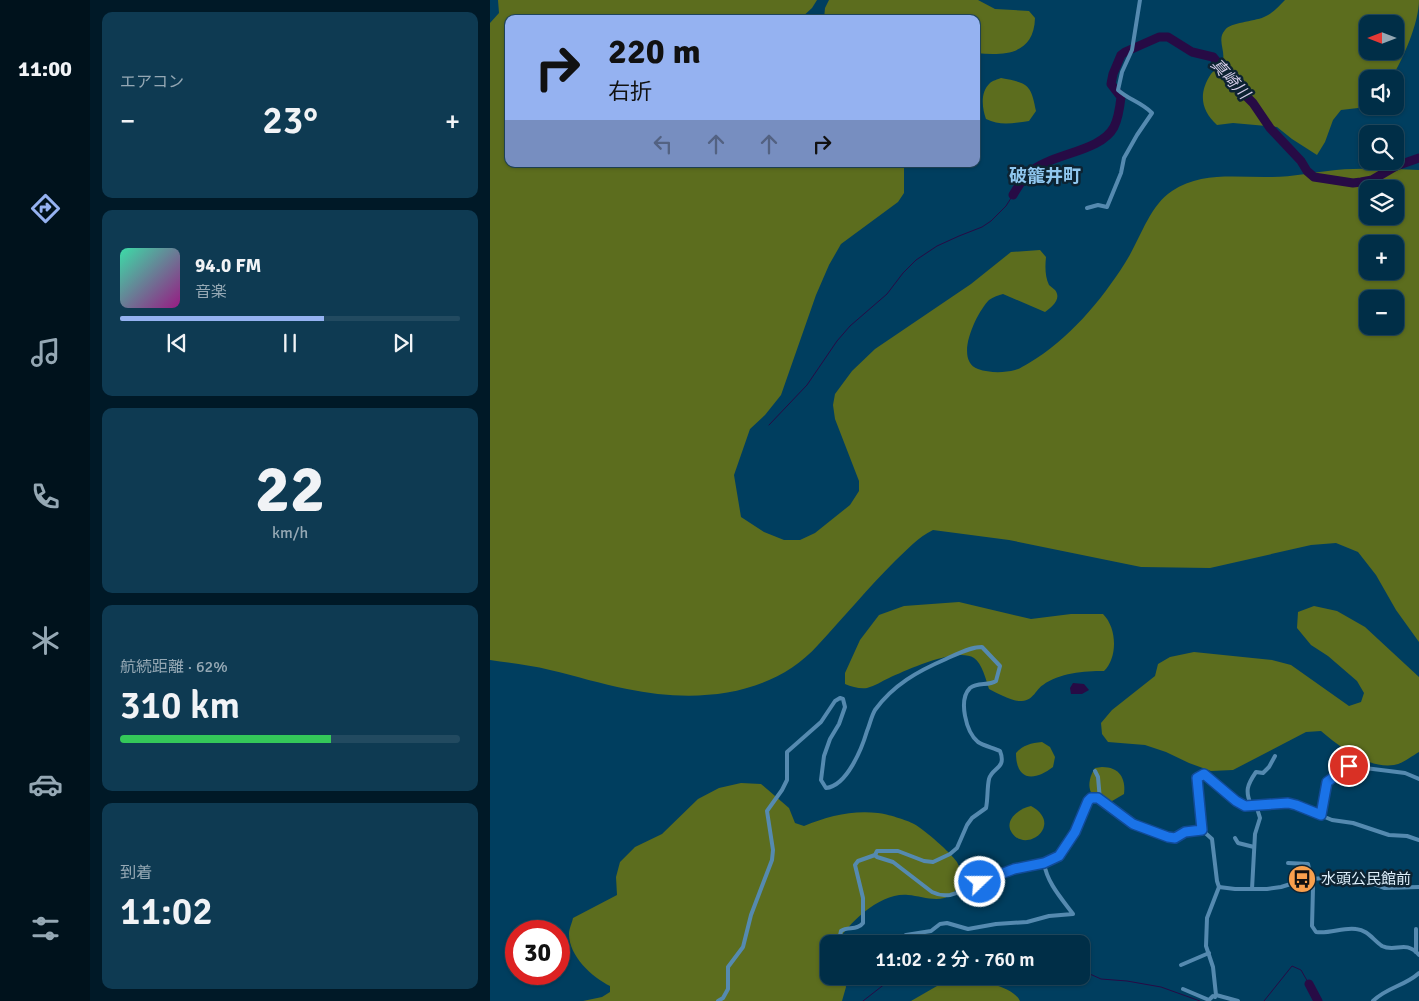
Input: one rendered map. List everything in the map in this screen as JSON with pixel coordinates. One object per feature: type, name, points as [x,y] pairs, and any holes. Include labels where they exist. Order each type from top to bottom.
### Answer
[{"type":"street","points":[[1088,208],[1098,205],[1107,207],[1121,174],[1124,158],[1152,113],[1138,101],[1118,90],[1122,72],[1132,50],[1140,0]]},
{"type":"street","points":[[718,1001],[723,998],[728,989],[728,967],[743,947],[751,915],[772,860],[773,850],[767,811],[787,780],[787,752],[820,722],[835,701],[840,698],[843,699],[845,707],[824,756],[821,780],[826,788],[836,785],[853,764],[864,741],[871,717],[896,687],[935,664],[964,651],[982,647],[1000,666],[999,671],[996,681],[972,687],[967,692],[964,719],[966,726],[979,742],[1000,751],[1002,756],[1002,764],[989,778],[986,808],[972,818],[957,848],[950,854],[933,862],[924,861],[898,851],[877,851],[875,855],[858,861],[855,865],[863,898],[863,923],[857,928],[844,929],[840,935]]},
{"type":"street","points":[[1251,805],[1246,792],[1251,778],[1256,772],[1263,773],[1266,771],[1275,756]]},
{"type":"street","points":[[1321,815],[1327,782],[1349,766],[1404,773],[1419,779]]},
{"type":"street","points":[[1095,771],[1098,777],[1100,800]]},
{"type":"street","points":[[1214,998],[1213,967],[1206,946],[1207,918],[1219,887],[1212,839],[1202,830],[1197,778],[1200,775],[1204,774],[1236,801],[1245,806],[1288,803],[1332,820],[1353,823],[1389,835],[1407,836],[1419,840]]},
{"type":"street","points":[[875,855],[893,862],[932,892],[947,896],[1006,871],[1044,863],[1059,856],[1075,832],[1091,798],[1100,800],[1133,824],[1168,837],[1175,838],[1185,832],[1202,830]]},
{"type":"street","points":[[1252,889],[1255,834],[1260,818],[1256,805]]},
{"type":"street","points":[[1235,838],[1238,843],[1254,847]]},
{"type":"street","points":[[906,935],[931,931],[940,924],[947,923],[968,929],[1073,914],[1057,893],[1046,872],[1044,863]]},
{"type":"street","points":[[1288,863],[1308,864],[1312,878],[1312,926],[1316,932],[1358,929],[1367,933],[1383,946],[1408,947],[1418,953]]},
{"type":"street","points":[[1219,887],[1235,889],[1281,887],[1312,878],[1348,877],[1360,879],[1384,888],[1419,887]]},
{"type":"street","points":[[1416,929],[1418,953]]},
{"type":"street","points":[[1181,965],[1209,954]]},
{"type":"street","points":[[1373,1001],[1388,989],[1402,984],[1419,973]]},
{"type":"street","points":[[1183,989],[1209,1000],[1213,996],[1214,998],[1238,1001]]},
{"type":"green space","points":[[498,0],[817,0],[804,15],[505,15],[505,167],[904,167],[904,193],[898,202],[841,244],[829,265],[816,295],[781,395],[765,415],[750,429],[734,475],[741,517],[764,532],[784,540],[800,540],[815,533],[850,505],[859,491],[859,481],[835,419],[833,405],[835,394],[852,371],[875,349],[971,284],[1011,252],[1040,250],[1046,257],[1047,279],[1049,285],[1057,293],[1057,300],[1045,312],[1003,294],[989,300],[974,325],[967,346],[967,356],[971,364],[978,369],[1001,372],[1019,369],[1057,343],[1083,319],[1116,277],[1157,205],[1172,191],[1184,185],[1208,178],[1220,177],[1280,177],[1357,169],[1419,170],[1419,642],[1396,610],[1376,575],[1358,552],[1336,543],[1311,545],[1210,568],[1141,567],[1009,540],[933,530],[918,540],[895,561],[799,663],[777,676],[754,686],[730,692],[704,695],[652,693],[617,687],[542,668],[490,660],[490,23],[499,13]]},
{"type":"green space","points":[[829,0],[978,0],[995,9],[1029,11],[1035,18],[1030,39],[1024,46],[1008,53],[987,54],[980,53],[980,15],[824,15]]},
{"type":"green space","points":[[1285,0],[1419,0],[1410,41],[1404,53],[1404,15],[1359,15],[1359,60],[1400,60],[1396,70],[1359,70],[1359,107],[1341,110],[1333,120],[1325,142],[1317,155],[1277,127],[1233,123],[1217,125],[1207,114],[1205,108],[1203,101],[1204,88],[1211,74],[1220,66],[1223,59],[1222,34],[1232,25],[1259,19],[1275,10]]},
{"type":"green space","points":[[1001,78],[1017,81],[1027,86],[1030,90],[1036,111],[1029,121],[1002,123],[986,119],[983,95],[991,82]]},
{"type":"green space","points":[[959,602],[1031,619],[1071,614],[1103,614],[1108,620],[1113,634],[1114,651],[1112,658],[1104,671],[1064,675],[1049,681],[1029,699],[1022,701],[1010,699],[989,689],[977,660],[966,655],[944,657],[932,661],[867,688],[856,688],[845,684],[845,673],[860,640],[879,615],[904,606]]},
{"type":"green space","points":[[1314,606],[1337,611],[1365,627],[1419,677],[1419,752],[1404,762],[1394,765],[1374,764],[1355,756],[1321,731],[1306,732],[1233,770],[1211,771],[1145,745],[1108,742],[1102,734],[1101,723],[1112,710],[1155,676],[1158,664],[1170,657],[1194,652],[1272,660],[1291,665],[1349,706],[1361,702],[1364,693],[1357,681],[1328,656],[1311,645],[1297,628],[1298,612]]},
{"type":"green space","points":[[1042,742],[1050,747],[1055,757],[1053,767],[1040,775],[1028,776],[1023,774],[1017,763],[1016,753],[1027,745]]},
{"type":"green space","points":[[1102,767],[1117,771],[1124,783],[1124,794],[1107,804],[1092,795],[1089,785],[1095,768]]},
{"type":"green space","points":[[741,783],[761,784],[789,808],[795,823],[804,826],[822,819],[859,812],[882,814],[911,822],[931,836],[957,862],[960,874],[957,888],[952,894],[942,899],[908,895],[887,898],[857,918],[842,935],[820,935],[820,985],[846,985],[842,1001],[583,1001],[602,997],[610,992],[610,986],[596,977],[577,958],[570,942],[570,927],[573,918],[617,895],[616,877],[620,862],[635,847],[662,834],[698,799],[719,788]]},
{"type":"green space","points":[[1031,806],[1040,813],[1044,821],[1043,828],[1040,834],[1033,838],[1026,840],[1018,839],[1010,828],[1011,819],[1022,809]]},
{"type":"green space","points":[[993,985],[1011,991],[1020,1001],[911,1001],[937,986]]},
{"type":"shaded area","points":[[1073,683],[1084,684],[1089,690],[1082,694],[1071,694],[1070,688]]},
{"type":"waterway","name":"真崎川","points":[[1013,195],[1024,178],[1038,166],[1086,148],[1107,136],[1117,120],[1121,97],[1111,84],[1121,55],[1159,37],[1168,37],[1192,52],[1213,57],[1223,73],[1253,103],[1270,128],[1314,177],[1353,183],[1361,182],[1372,180],[1396,166],[1419,158]]},
{"type":"waterway","points":[[769,425],[807,385],[837,341],[850,326],[887,294],[916,260],[937,246],[982,227],[991,221],[1006,206],[1013,195]]},
{"type":"waterway","points":[[1264,1001],[1292,966],[1301,970],[1309,984]]},
{"type":"waterway","points":[[1090,974],[1101,979],[1161,987],[1200,1001]]},
{"type":"waterway","points":[[1309,984],[1318,1001]]},
{"type":"waterway","points":[[863,1001],[883,985]]},
{"type":"place","name":"水頭公民館前","points":[[1302,879]]},
{"type":"district","name":"破籠井町","points":[[1045,176]]},
{"type":"route","points":[[980,882],[1014,869],[1044,863],[1059,856],[1075,832],[1091,798],[1098,798],[1133,824],[1175,838],[1185,832],[1202,830],[1197,778],[1200,775],[1204,774],[1236,801],[1245,806],[1288,803],[1321,815],[1327,782],[1349,766]]}]
